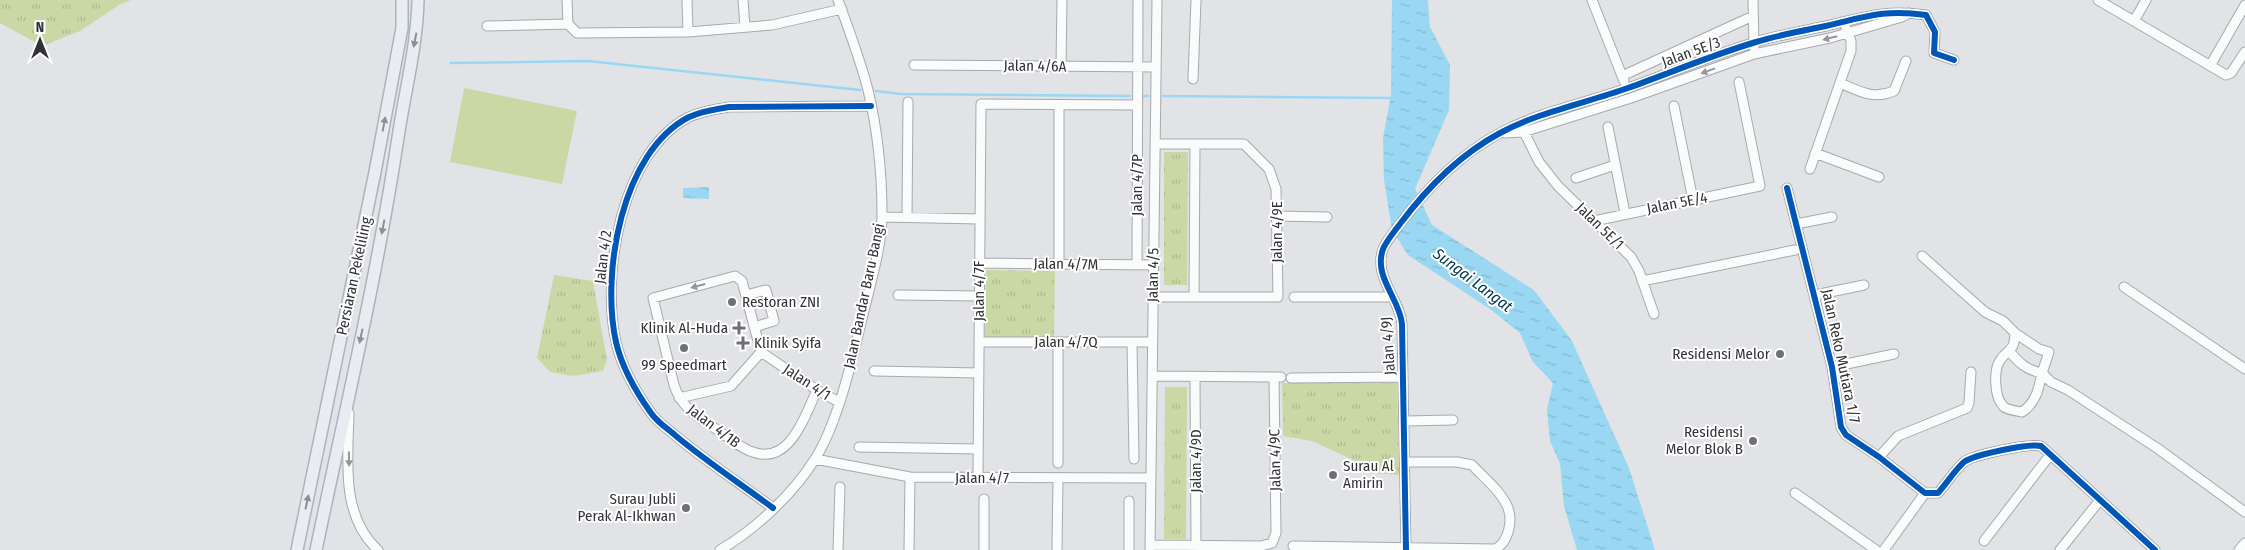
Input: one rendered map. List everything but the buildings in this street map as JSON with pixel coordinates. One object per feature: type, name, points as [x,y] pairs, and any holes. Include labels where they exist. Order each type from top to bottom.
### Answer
[{"type":"main road","name":"Persiaran Pekeliling","points":[[297,550],[375,172],[402,28],[402,0]]},
{"type":"main road","name":"Persiaran Pekeliling","points":[[316,550],[372,288],[417,28],[418,0]]},
{"type":"main road","points":[[375,172],[384,170],[392,176]]},
{"type":"street","points":[[567,0],[568,24],[577,33],[688,32],[772,25],[842,9]]},
{"type":"street","points":[[687,0],[688,32]]},
{"type":"street","points":[[743,0],[745,27]]},
{"type":"street","name":"Jalan Bandar Baru Bangi","points":[[720,550],[756,525],[816,458],[839,402],[855,350],[868,292],[882,217],[880,179],[871,106],[860,63],[838,0]]},
{"type":"street","points":[[1061,66],[1062,0]]},
{"type":"street","name":"Jalan 4/7P","points":[[1137,265],[1138,0]]},
{"type":"street","name":"Jalan 4/5","points":[[1150,548],[1157,0]]},
{"type":"street","points":[[1193,79],[1196,0]]},
{"type":"street","points":[[1592,0],[1631,98]]},
{"type":"street","points":[[1753,0],[1754,54]]},
{"type":"street","points":[[2098,0],[2210,66],[2229,75],[2245,52]]},
{"type":"street","points":[[2134,21],[2146,0]]},
{"type":"street","points":[[2210,66],[2245,5]]},
{"type":"street","points":[[1909,13],[1926,15],[1935,32],[1934,53],[1954,60]]},
{"type":"street","name":"Jalan 5E/3","points":[[1498,134],[1511,133],[1754,42],[1870,14],[1909,13]]},
{"type":"street","name":"Jalan 5E/3","points":[[1498,134],[1521,128],[1539,127],[1631,98],[1754,54],[1848,33],[1902,17],[1909,13]]},
{"type":"street","points":[[1622,76],[1753,16]]},
{"type":"street","points":[[1810,169],[1851,50],[1851,41],[1844,21]]},
{"type":"street","points":[[488,26],[568,24]]},
{"type":"street","points":[[1840,83],[1864,94],[1883,96],[1894,91],[1906,61]]},
{"type":"street","name":"Jalan 4/6A","points":[[914,65],[1156,67]]},
{"type":"street","name":"Jalan 5E/4","points":[[1594,221],[1760,186],[1739,82]]},
{"type":"street","points":[[906,217],[908,102]]},
{"type":"street","name":"Jalan 4/7F","points":[[978,478],[980,104],[1059,105]]},
{"type":"street","points":[[1059,264],[1059,105],[1137,105]]},
{"type":"street","name":"Jalan 4/2","points":[[773,508],[697,453],[652,415],[626,372],[616,342],[611,296],[616,241],[627,195],[640,169],[655,147],[689,117],[708,110],[729,107],[871,106]]},
{"type":"street","points":[[1674,106],[1693,200]]},
{"type":"street","points":[[1529,145],[1539,127]]},
{"type":"street","points":[[1608,127],[1625,213]]},
{"type":"street","name":"Jalan 5E/1","points":[[1521,128],[1539,162],[1558,186],[1630,257],[1642,281],[1654,314]]},
{"type":"street","name":"Jalan 5E/1","points":[[1511,133],[1529,145]]},
{"type":"street","name":"Jalan 4/9J","points":[[1406,549],[1402,318],[1384,282],[1382,251],[1426,191],[1466,155],[1498,134]]},
{"type":"street","name":"Jalan 4/9E","points":[[1153,297],[1278,297],[1276,189],[1269,169],[1244,144],[1155,144]]},
{"type":"street","points":[[1194,296],[1195,144]]},
{"type":"street","points":[[1815,154],[1879,177]]},
{"type":"street","points":[[1576,178],[1615,165]]},
{"type":"street","name":"Jalan Reko Mutiara 1/7","points":[[1787,188],[1832,367],[1841,427],[1846,435],[1879,457],[1925,493]]},
{"type":"street","points":[[1276,216],[1327,217]]},
{"type":"street","points":[[882,217],[980,218]]},
{"type":"street","points":[[1796,224],[1832,217]]},
{"type":"street","points":[[1642,281],[1795,250]]},
{"type":"street","points":[[1922,256],[1985,312],[2003,322],[2015,333],[2039,349],[2049,352],[2035,399],[2022,412],[2005,408],[1998,397],[1995,371],[2001,358],[2010,352],[2015,333]]},
{"type":"street","name":"Jalan 4/7M","points":[[980,263],[1153,265]]},
{"type":"street","name":"Jalan 4/1B","points":[[746,295],[742,281],[736,276],[653,298],[674,385],[679,398],[689,409],[743,448],[768,454],[778,452],[786,446],[798,430],[817,390]]},
{"type":"street","points":[[1815,295],[1864,285]]},
{"type":"street","points":[[2124,287],[2245,368]]},
{"type":"street","points":[[679,398],[731,386],[761,352],[754,326],[746,295],[766,290],[774,321],[754,326]]},
{"type":"street","points":[[898,295],[979,296]]},
{"type":"street","name":"Jalan 4/9J","points":[[1294,297],[1391,297]]},
{"type":"street","name":"Jalan 4/7Q","points":[[979,342],[1152,342]]},
{"type":"street","points":[[1058,342],[1058,463]]},
{"type":"street","points":[[1132,342],[1134,458]]},
{"type":"street","name":"Jalan 4/1","points":[[761,352],[817,390],[839,402]]},
{"type":"street","points":[[2010,352],[2019,364],[2030,370],[2042,373],[2051,382],[2068,390],[2157,448],[2245,512]]},
{"type":"street","points":[[1832,367],[1894,354]]},
{"type":"street","points":[[874,371],[979,373]]},
{"type":"street","points":[[1879,457],[1898,436],[1966,408],[1969,403],[1970,372]]},
{"type":"street","name":"Jalan 4/9C","points":[[1153,376],[1277,377],[1276,533],[1272,543],[1261,546],[1196,545]]},
{"type":"street","name":"Jalan 4/9D","points":[[1195,377],[1196,545]]},
{"type":"street","points":[[1291,378],[1403,377]]},
{"type":"street","points":[[349,393],[349,493],[355,517],[372,545],[378,550]]},
{"type":"street","points":[[1404,421],[1453,420]]},
{"type":"street","points":[[1884,550],[1925,493],[1938,493],[1966,461],[2011,448],[2035,444],[2041,446],[2100,500],[2144,546],[2155,550]]},
{"type":"street","points":[[859,447],[978,449]]},
{"type":"street","points":[[1984,541],[2050,455]]},
{"type":"street","name":"Jalan 4/7","points":[[816,458],[910,477],[1150,478]]},
{"type":"street","points":[[1293,546],[1495,549],[1502,546],[1509,534],[1508,508],[1472,465],[1457,462],[1404,462]]},
{"type":"street","points":[[910,477],[910,550]]},
{"type":"street","points":[[1057,550],[1058,478]]},
{"type":"street","points":[[838,550],[840,487]]},
{"type":"street","points":[[1795,493],[1876,550]]},
{"type":"street","points":[[984,499],[984,550]]},
{"type":"street","points":[[1128,500],[1129,550]]},
{"type":"street","points":[[2060,550],[2100,500]]},
{"type":"street","points":[[2239,550],[2245,543]]},
{"type":"street","points":[[1150,548],[1196,545]]},
{"type":"green space","points":[[0,0],[131,0],[119,5],[80,31],[42,46],[0,23]]},
{"type":"green space","points":[[464,88],[577,111],[562,184],[450,162]]},
{"type":"green space","points":[[1164,152],[1188,152],[1187,285],[1164,285]]},
{"type":"green space","points":[[986,270],[1055,271],[1054,339],[985,338]]},
{"type":"green space","points":[[554,275],[593,281],[607,360],[603,371],[573,376],[550,372],[537,358]]},
{"type":"green space","points":[[1282,383],[1397,383],[1399,475],[1361,472],[1362,464],[1312,441],[1283,436]]},
{"type":"green space","points":[[1165,387],[1187,387],[1186,539],[1164,539]]},
{"type":"water","name":"Sungai Langat","points":[[1392,0],[1428,0],[1430,27],[1450,65],[1449,110],[1415,189],[1432,225],[1534,290],[1572,341],[1629,468],[1655,550],[1577,550],[1564,506],[1560,464],[1550,441],[1547,410],[1553,383],[1533,362],[1520,333],[1490,309],[1408,255],[1392,230],[1384,180],[1383,138],[1391,95]]},
{"type":"water","points":[[709,187],[709,199],[683,198],[683,188]]},
{"type":"waterway","points":[[451,63],[588,61],[860,90]]},
{"type":"waterway","points":[[876,91],[901,94],[1130,96]]},
{"type":"waterway","points":[[1163,96],[1391,98]]},
{"type":"cycle path","points":[[1406,550],[1402,324],[1397,306],[1381,269],[1381,259],[1386,242],[1410,211],[1457,162],[1500,133],[1531,119],[1628,88],[1707,58],[1756,42],[1864,17],[1886,13],[1926,15],[1935,32],[1934,53],[1954,60]]},
{"type":"cycle path","points":[[773,508],[700,455],[659,422],[645,405],[630,379],[616,342],[612,314],[615,250],[621,217],[632,186],[647,157],[666,134],[689,117],[729,107],[871,106]]},
{"type":"cycle path","points":[[1787,188],[1832,367],[1841,427],[1846,435],[1879,457],[1925,493],[1938,493],[1960,466],[1969,459],[2014,448],[2041,446],[2155,550]]},
{"type":"place","name":"Restoran ZNI","points":[[732,302]]},
{"type":"place","name":"Klinik Al-Huda","points":[[739,328]]},
{"type":"place","name":"Klinik Syifa","points":[[743,343]]},
{"type":"place","name":"99 Speedmart","points":[[684,348]]},
{"type":"place","name":"Residensi Melor","points":[[1780,354]]},
{"type":"place","name":"Residensi Melor Blok B","points":[[1753,441]]},
{"type":"place","name":"Surau Al Amirin","points":[[1333,475]]},
{"type":"place","name":"Surau Jubli Perak Al-Ikhwan","points":[[686,508]]}]
